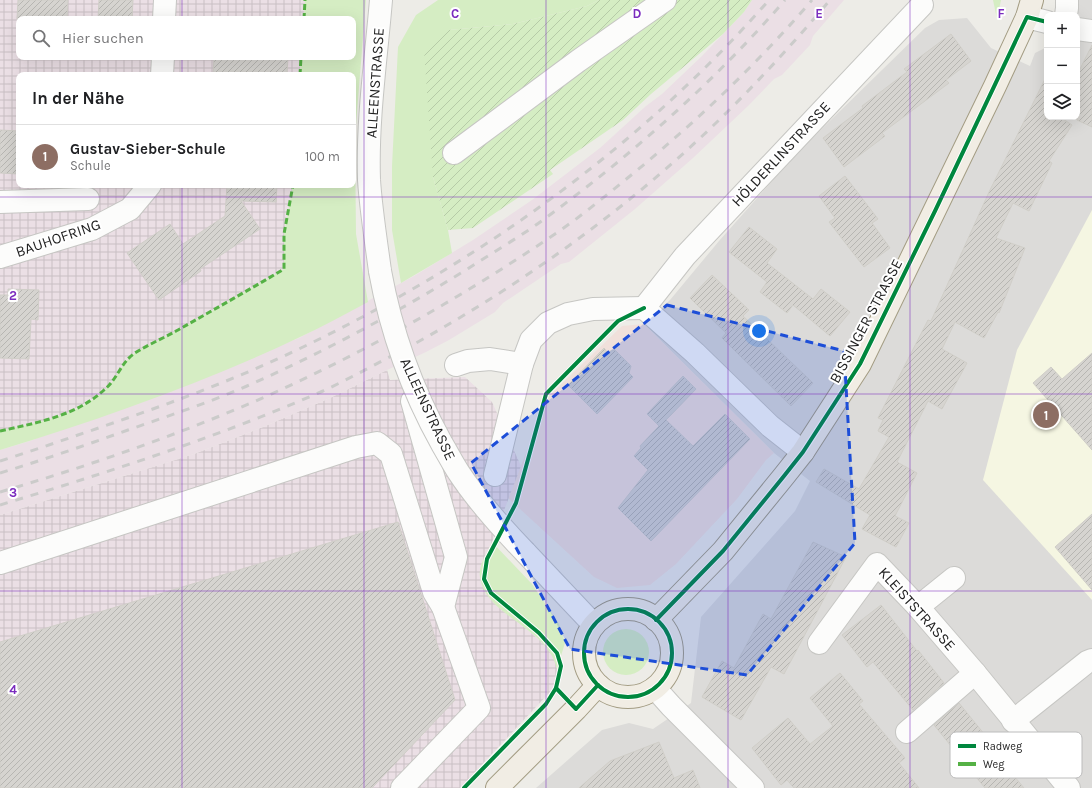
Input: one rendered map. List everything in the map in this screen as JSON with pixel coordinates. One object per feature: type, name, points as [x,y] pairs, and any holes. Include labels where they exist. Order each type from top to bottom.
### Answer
[{"type":"main road","name":"BISSINGER STRASSE","points":[[656,620],[723,551],[803,452],[860,364],[1035,13]]},
{"type":"main road","points":[[631,609],[645,612],[656,620],[666,632],[671,646],[671,662],[666,676],[655,688],[644,694],[632,697],[620,696],[608,692],[598,685],[590,675],[585,662],[584,649],[587,636],[594,625],[605,616],[617,610],[631,609]]},
{"type":"main road","points":[[497,788],[598,685]]},
{"type":"street","points":[[164,16],[165,0]]},
{"type":"street","name":"ALLEENSTRASSE","points":[[381,0],[370,120],[370,180],[373,225],[384,294],[410,378],[435,430],[459,473],[490,515],[594,625]]},
{"type":"street","points":[[454,153],[578,61],[665,0]]},
{"type":"street","points":[[1067,0],[1067,12]]},
{"type":"street","name":"HÖLDERLINSTRASSE","points":[[644,308],[685,256],[922,5]]},
{"type":"street","points":[[1080,29],[1092,31]]},
{"type":"street","points":[[162,72],[163,60]]},
{"type":"street","name":"BAUHOFRING","points":[[0,257],[92,229],[130,209],[148,188]]},
{"type":"street","points":[[0,202],[88,199]]},
{"type":"street","points":[[495,475],[522,364],[531,340],[548,324],[568,314],[593,309],[644,308],[696,353],[770,426],[803,452]]},
{"type":"street","points":[[456,366],[468,361],[490,359],[522,364]]},
{"type":"street","points":[[412,401],[456,557],[443,607]]},
{"type":"street","points":[[0,563],[348,449],[377,443],[391,454],[434,592],[443,607],[479,708],[402,788]]},
{"type":"street","name":"KLEISTSTRASSE","points":[[819,643],[877,564],[918,607],[975,673],[1022,732]]},
{"type":"street","points":[[918,607],[954,578]]},
{"type":"street","points":[[1013,721],[1087,662],[1092,660]]},
{"type":"street","points":[[907,732],[975,673]]},
{"type":"street","points":[[655,688],[753,788]]},
{"type":"street","name":"KLEISTSTRASSE","points":[[1061,778],[1069,788]]},
{"type":"highlighted area","points":[[667,305],[844,351],[855,543],[747,675],[570,649],[471,463]]},
{"type":"shaded area","points":[[0,0],[305,0],[304,16],[16,16],[16,60],[301,60],[300,72],[16,72],[16,188],[292,188],[284,234],[284,269],[133,354],[124,363],[115,379],[104,391],[87,402],[67,413],[44,421],[0,431]]},
{"type":"shaded area","points":[[752,0],[844,0],[813,36],[810,45],[782,75],[774,79],[693,158],[635,209],[569,262],[561,264],[503,303],[495,312],[449,340],[330,398],[263,427],[194,454],[0,515],[0,450],[30,441],[299,338],[414,276],[473,240],[532,200],[600,148],[646,106],[662,94],[702,56],[744,12]]},
{"type":"shaded area","points":[[1072,0],[1092,0],[1092,788],[536,788],[602,730],[629,723],[653,729],[691,703],[701,617],[795,511],[810,481],[774,453],[644,324],[670,300],[719,241],[797,153],[925,28],[939,20],[967,18],[991,48],[1030,66],[1035,53],[1044,48],[1044,120],[1080,120],[1080,12],[1076,12]]},
{"type":"shaded area","points":[[1092,210],[1092,600],[983,480],[1017,350]]},
{"type":"shaded area","points":[[644,324],[774,453],[766,460],[737,499],[676,564],[650,585],[617,588],[594,577],[508,498],[549,396],[622,326]]},
{"type":"shaded area","points":[[387,370],[390,380],[465,377],[492,402],[521,466],[492,542],[482,562],[480,576],[483,587],[489,597],[544,644],[555,658],[557,680],[552,690],[460,788],[0,788],[0,515],[194,454],[263,427],[330,398]]},
{"type":"green space","points":[[305,0],[366,0],[356,125],[356,72],[300,72],[301,60],[356,60],[356,16],[304,16]]},
{"type":"green space","points":[[438,0],[599,0],[587,6],[513,24],[449,30],[433,177],[448,230],[452,253],[401,283],[392,230],[392,166],[398,47],[416,15]]},
{"type":"green space","points":[[599,0],[752,0],[744,12],[723,34],[651,94],[623,120],[550,170],[553,174],[473,228],[448,230],[433,177],[424,50],[449,30],[513,24],[587,6]]},
{"type":"green space","points":[[993,0],[1001,0],[997,19]]},
{"type":"green space","points":[[292,188],[356,188],[356,234],[368,302],[298,338],[189,385],[114,413],[0,450],[0,431],[55,417],[81,407],[93,400],[108,387],[126,361],[135,353],[284,269],[284,234]]},
{"type":"green space","points":[[492,542],[532,584],[559,624],[565,643],[557,669],[551,654],[542,642],[504,612],[493,602],[485,591],[480,577],[480,568]]},
{"type":"green space","points":[[622,629],[630,629],[639,633],[645,639],[649,652],[645,665],[639,671],[630,675],[622,675],[613,671],[607,665],[603,656],[603,648],[607,639],[613,633]]},
{"type":"building","points":[[18,0],[68,0],[67,16],[17,16]]},
{"type":"building","points":[[99,0],[133,0],[132,16],[98,16]]},
{"type":"building","points":[[951,34],[971,61],[946,80],[949,83],[882,133],[885,136],[844,167],[823,138],[907,72],[904,69]]},
{"type":"building","points":[[1092,45],[1092,127],[1077,120],[1080,120],[1080,69]]},
{"type":"building","points":[[214,60],[288,60],[287,72],[213,72]]},
{"type":"building","points":[[1044,81],[1044,120],[1064,120],[1072,125],[1049,161],[1052,163],[1029,211],[1013,203],[996,238],[1025,248],[999,313],[998,312],[984,338],[955,322],[942,349],[967,363],[942,409],[928,401],[897,462],[917,473],[895,516],[909,523],[896,547],[862,529],[870,515],[816,482],[824,469],[859,489],[889,437],[878,431],[883,420],[878,418],[928,320],[931,321],[989,192]]},
{"type":"building","points":[[0,130],[16,131],[16,174],[0,173]]},
{"type":"building","points":[[845,176],[878,219],[872,223],[890,248],[864,267],[829,222],[835,218],[819,196]]},
{"type":"building","points":[[227,188],[277,188],[276,202],[241,201],[260,229],[200,269],[201,271],[159,300],[127,253],[170,224],[183,244],[225,216]]},
{"type":"building","points":[[749,227],[777,249],[767,263],[813,299],[821,289],[850,312],[830,336],[793,305],[787,313],[760,292],[767,282],[729,252]]},
{"type":"building","points":[[712,275],[749,310],[743,316],[813,383],[791,406],[722,338],[726,333],[690,298]]},
{"type":"building","points":[[8,289],[39,290],[38,320],[31,319],[29,359],[0,358],[0,295],[8,295]]},
{"type":"building","points":[[604,348],[607,352],[615,350],[631,366],[629,373],[633,377],[597,414],[568,385]]},
{"type":"building","points":[[1092,353],[1092,450],[1033,383],[1051,367],[1062,379]]},
{"type":"building","points":[[683,376],[696,389],[666,420],[693,446],[725,414],[750,439],[651,541],[618,508],[648,470],[634,456],[641,448],[640,446],[659,426],[647,414]]},
{"type":"building","points":[[1092,514],[1092,590],[1055,547]]},
{"type":"building","points":[[398,522],[455,700],[372,788],[0,788],[0,642]]},
{"type":"building","points":[[813,542],[846,557],[784,674],[771,667],[741,720],[702,697],[722,661],[734,668],[763,614],[771,619]]},
{"type":"building","points":[[881,605],[944,683],[913,710],[873,662],[867,667],[842,635]]},
{"type":"building","points":[[840,673],[863,701],[859,704],[905,758],[899,763],[919,788],[794,788],[787,780],[781,785],[752,748],[788,718],[810,744],[833,726],[810,698]]},
{"type":"building","points":[[959,703],[983,732],[950,732],[950,745],[934,725]]},
{"type":"building","points":[[659,742],[674,778],[693,770],[700,788],[579,788],[610,761]]},
{"type":"building","points":[[977,778],[1016,778],[1024,788],[985,788]]},
{"type":"railway","points":[[0,461],[209,388],[303,347],[368,314],[432,278],[494,239],[554,197],[611,152],[667,104],[719,53],[769,0]]},
{"type":"railway","points":[[0,473],[173,414],[247,386],[276,373],[388,316],[469,268],[538,224],[642,142],[731,59],[785,0]]},
{"type":"railway","points":[[0,492],[127,451],[251,403],[330,366],[407,326],[445,304],[555,234],[606,196],[635,172],[727,90],[771,46],[812,0]]},
{"type":"railway","points":[[0,505],[163,453],[244,424],[283,408],[334,386],[407,348],[481,305],[517,282],[587,232],[654,179],[743,97],[830,0]]},
{"type":"marked path","points":[[304,16],[305,0]]},
{"type":"marked path","points":[[300,72],[301,60]]},
{"type":"marked path","points":[[0,431],[55,417],[81,406],[93,399],[108,386],[126,361],[135,353],[284,269],[284,234],[292,188]]},
{"type":"cycle path","points":[[656,620],[723,551],[803,452],[860,364],[935,211],[1027,17],[1044,21]]},
{"type":"cycle path","points":[[464,788],[546,704],[556,688],[561,666],[557,653],[539,633],[491,593],[484,579],[487,559],[516,503],[546,394],[618,321],[644,308]]},
{"type":"cycle path","points":[[628,609],[645,613],[659,622],[668,636],[672,653],[668,670],[659,684],[645,693],[628,697],[611,693],[597,684],[588,670],[584,653],[588,636],[597,622],[611,613],[628,609]]},
{"type":"cycle path","points":[[556,688],[576,709],[598,685]]},
{"type":"place","name":"Gustav-Sieber-Schule","points":[[1046,415]]}]
